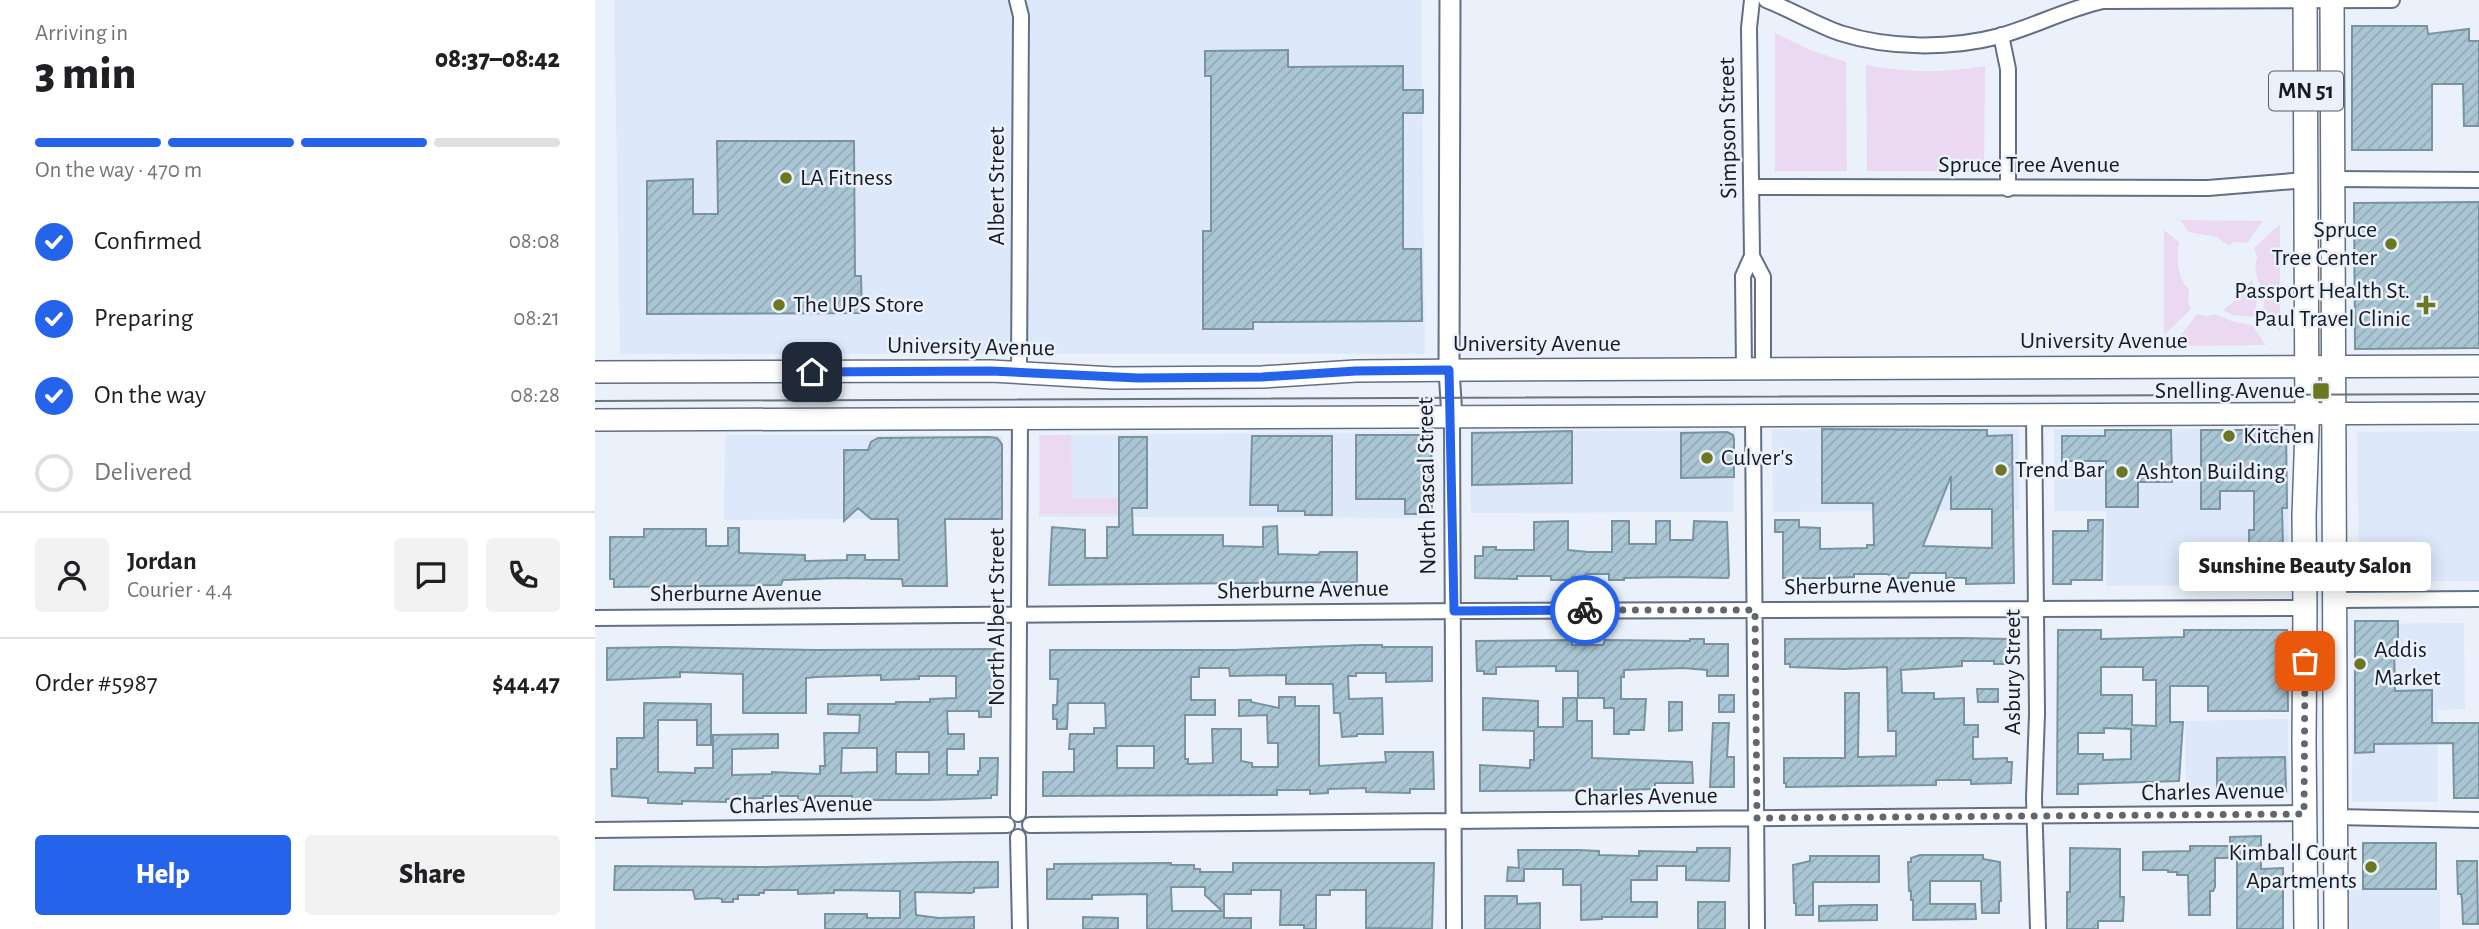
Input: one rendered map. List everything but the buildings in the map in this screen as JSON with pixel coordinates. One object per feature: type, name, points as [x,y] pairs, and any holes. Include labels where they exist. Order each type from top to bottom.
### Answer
[{"type":"main road","name":"MN 51","points":[[2305,1],[2306,929]]},
{"type":"main road","name":"MN 51","points":[[2332,1],[2336,929]]},
{"type":"main road","name":"University Avenue","points":[[595,372],[1019,372],[1113,378],[1262,377],[1356,371],[1449,370],[2479,366]]},
{"type":"main road","points":[[595,420],[2479,413]]},
{"type":"main road","points":[[2305,608],[2317,621],[2322,665],[2334,712]]},
{"type":"street","name":"Albert Street","points":[[1017,0],[1021,16],[1019,372]]},
{"type":"street","name":"North Pascal Street","points":[[1450,0],[1449,370],[1454,611],[1454,929]]},
{"type":"street","name":"Simpson Street","points":[[1752,0],[1749,28],[1752,256],[1763,277],[1754,369]]},
{"type":"street","points":[[1766,0],[1842,33],[1865,39],[1931,46],[1977,41],[2001,35],[2070,9],[2103,1],[2392,0]]},
{"type":"street","points":[[2001,35],[2008,69],[2008,188]]},
{"type":"street","points":[[2332,179],[2479,180]]},
{"type":"street","name":"Spruce Tree Avenue","points":[[1752,187],[2208,188],[2306,180]]},
{"type":"street","name":"Asbury Street","points":[[2034,415],[2037,714],[2035,816],[2038,929]]},
{"type":"street","points":[[1753,416],[1757,929]]},
{"type":"street","name":"North Albert Street","points":[[1018,814],[1020,419]]},
{"type":"street","points":[[2334,600],[2479,599]]},
{"type":"street","name":"Sherburne Avenue","points":[[595,618],[2305,608]]},
{"type":"street","points":[[1018,814],[1026,817],[1030,825],[1028,833],[1019,838],[1011,835],[1007,825],[1010,818],[1018,814]]},
{"type":"street","name":"Charles Avenue","points":[[1030,825],[2304,814]]},
{"type":"street","points":[[2335,817],[2479,820]]},
{"type":"street","name":"Charles Avenue","points":[[595,830],[1007,825]]},
{"type":"street","points":[[1019,838],[1020,929]]},
{"type":"shaded area","points":[[614,0],[1421,0],[1425,354],[620,354]]},
{"type":"shaded area","points":[[1775,33],[1810,50],[1846,62],[1847,171],[1775,171]]},
{"type":"shaded area","points":[[1866,65],[1926,71],[1985,66],[1984,171],[1867,171]]},
{"type":"shaded area","points":[[2180,220],[2263,221],[2247,243],[2235,242],[2228,245],[2217,237],[2189,232]]},
{"type":"shaded area","points":[[2280,224],[2280,330],[2263,314],[2264,298],[2255,270],[2257,256],[2254,248]]},
{"type":"shaded area","points":[[2164,230],[2179,242],[2178,268],[2189,290],[2188,303],[2191,309],[2164,335]]},
{"type":"shaded area","points":[[2252,279],[2257,297],[2255,317],[2233,315],[2223,310],[2244,293]]},
{"type":"shaded area","points":[[2197,314],[2214,314],[2234,322],[2252,325],[2266,345],[2173,346]]},
{"type":"shaded area","points":[[2019,429],[2019,510],[1773,512],[1772,430]]},
{"type":"shaded area","points":[[2054,429],[2288,429],[2289,585],[2106,586],[2106,511],[2054,511]]},
{"type":"shaded area","points":[[1470,431],[1735,431],[1733,512],[1471,513]]},
{"type":"shaded area","points":[[2479,431],[2479,581],[2359,581],[2357,432]]},
{"type":"shaded area","points":[[1433,432],[1433,518],[1039,517],[1039,435]]},
{"type":"shaded area","points":[[725,435],[1002,435],[1002,518],[724,520]]},
{"type":"shaded area","points":[[1040,435],[1071,435],[1072,498],[1119,498],[1119,514],[1040,514]]},
{"type":"shaded area","points":[[2464,623],[2465,709],[2438,710],[2438,802],[2352,802],[2353,624]]},
{"type":"shaded area","points":[[2288,719],[2289,794],[2186,796],[2185,721]]},
{"type":"shaded area","points":[[2344,890],[2440,890],[2440,929],[2344,929]]},
{"type":"tram line","points":[[595,401],[2479,394]]},
{"type":"way so far","points":[[1585,610],[1755,610],[1757,818],[2304,814],[2305,661]]},
{"type":"place","name":"LA Fitness","points":[[786,178]]},
{"type":"place","name":"Spruce Tree Center","points":[[2391,244]]},
{"type":"place","name":"The UPS Store","points":[[779,305]]},
{"type":"place","name":"Passport Health St. Paul Travel Clinic","points":[[2426,305]]},
{"type":"place","name":"Snelling Avenue","points":[[2321,391]]},
{"type":"place","name":"Kitchen","points":[[2229,436]]},
{"type":"place","name":"Culver's","points":[[1707,458]]},
{"type":"place","name":"Trend Bar","points":[[2001,470]]},
{"type":"place","name":"Ashton Building","points":[[2122,472]]},
{"type":"place","name":"Sunshine Beauty Salon","points":[[2305,661]]},
{"type":"place","name":"Addis Market","points":[[2360,664]]},
{"type":"place","name":"Kimball Court Apartments","points":[[2371,867]]},
{"type":"route","points":[[812,372],[991,371],[1138,378],[1262,377],[1356,371],[1449,370],[1454,611],[1585,610]]}]
